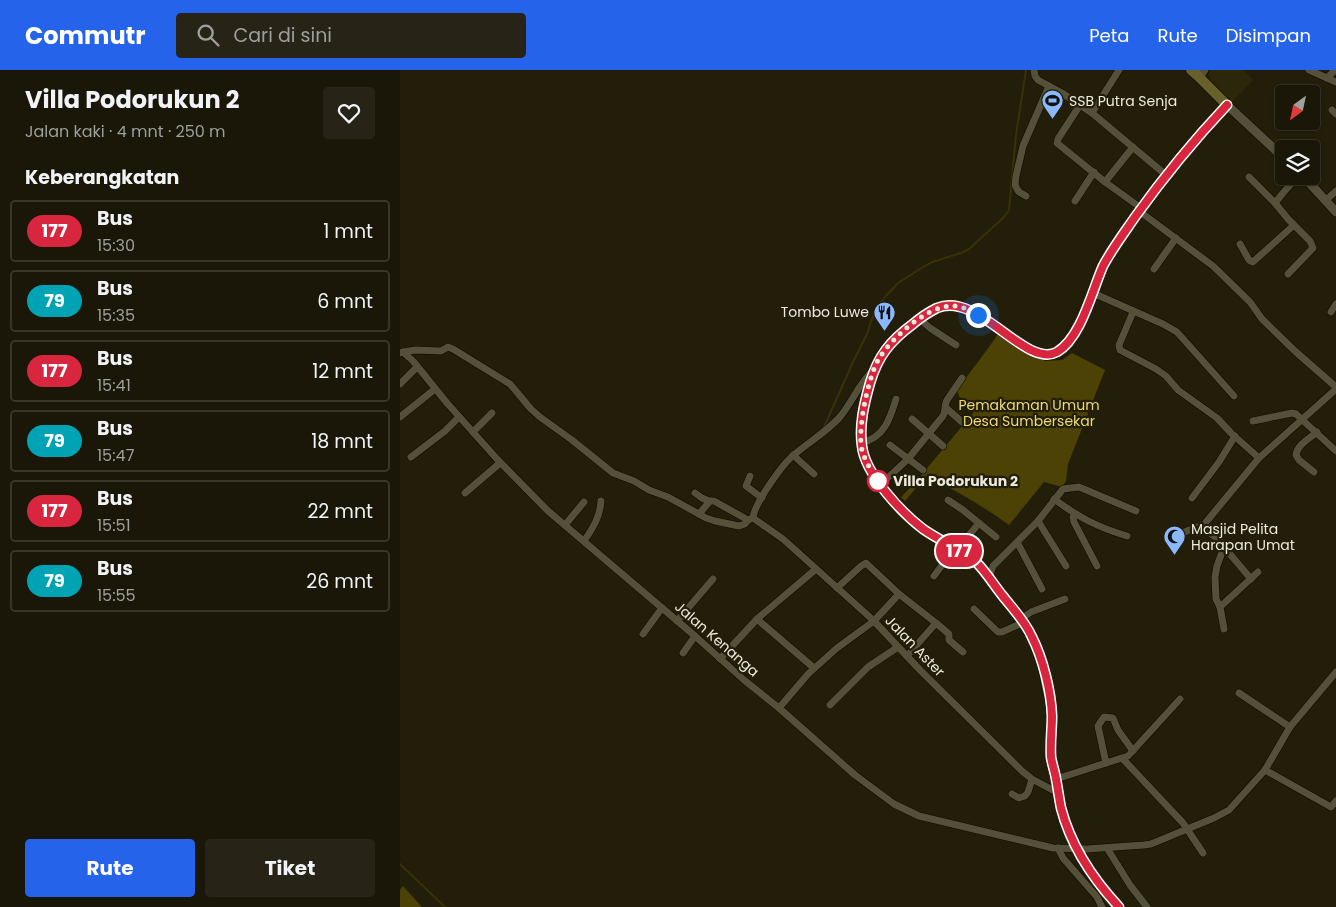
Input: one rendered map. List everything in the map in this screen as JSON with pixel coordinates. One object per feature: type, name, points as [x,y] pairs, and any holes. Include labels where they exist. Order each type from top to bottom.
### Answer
[{"type":"main road","points":[[1119,907],[1104,891],[1076,849],[1062,811],[1051,757],[1051,703],[1043,661],[1032,637],[1023,621],[979,565],[923,529],[906,514],[880,485],[862,450],[863,408],[873,371],[889,344],[920,319],[944,306],[962,307],[978,315],[1029,349],[1042,354],[1054,353],[1069,341],[1084,315],[1104,266],[1121,237],[1166,175],[1227,105],[1198,72]]},
{"type":"street","points":[[1034,70],[1038,80],[1092,113],[1166,175]]},
{"type":"street","points":[[1092,113],[1119,70]]},
{"type":"street","points":[[1309,70],[1336,82]]},
{"type":"street","points":[[1327,78],[1335,70]]},
{"type":"street","points":[[1026,196],[1016,189],[1016,176],[1023,146],[1049,86]]},
{"type":"street","points":[[1080,105],[1057,141],[1058,145],[1214,266],[1250,302],[1262,319],[1336,388],[1259,458],[1202,527]]},
{"type":"street","points":[[1227,105],[1275,150]]},
{"type":"street","points":[[1105,182],[1133,147]]},
{"type":"street","points":[[1075,201],[1094,172]]},
{"type":"street","points":[[1248,177],[1310,241],[1313,248],[1288,274]]},
{"type":"street","points":[[1275,203],[1289,185]]},
{"type":"street","points":[[1312,185],[1336,212]]},
{"type":"street","points":[[1326,200],[1336,191]]},
{"type":"street","points":[[1240,244],[1249,260],[1253,262],[1294,225]]},
{"type":"street","points":[[1154,269],[1176,238]]},
{"type":"street","points":[[1093,293],[1177,332],[1234,396]]},
{"type":"street","points":[[1331,312],[1336,304]]},
{"type":"street","points":[[1133,312],[1119,344],[1120,350],[1166,376],[1178,390],[1217,418],[1259,458]]},
{"type":"street","points":[[920,319],[956,345]]},
{"type":"street","points":[[401,353],[416,350],[441,351],[448,348],[453,349],[510,384],[540,417],[613,473],[634,481],[649,490],[668,497],[716,521],[736,526],[742,526],[751,519],[762,498],[793,455],[833,424],[850,404],[862,383],[873,371]]},
{"type":"street","name":"Jalan Kenanga","points":[[401,353],[409,358],[500,463],[548,510],[855,775],[877,792],[907,811],[919,816],[1056,848],[1107,848],[1144,845],[1214,818],[1229,810],[1264,770],[1290,727],[1336,672]]},
{"type":"street","points":[[400,384],[417,367]]},
{"type":"street","points":[[880,485],[908,459],[943,416],[947,400],[962,378]]},
{"type":"street","points":[[400,417],[435,389]]},
{"type":"street","points":[[861,443],[873,439],[884,428],[892,415],[896,399]]},
{"type":"street","points":[[946,408],[962,422]]},
{"type":"street","points":[[473,432],[492,413]]},
{"type":"street","points":[[1253,421],[1292,413],[1298,414],[1336,451]]},
{"type":"street","points":[[412,457],[445,431],[459,417]]},
{"type":"street","points":[[912,419],[943,446]]},
{"type":"street","points":[[1314,472],[1299,460],[1296,451],[1317,432]]},
{"type":"street","points":[[1192,498],[1235,436]]},
{"type":"street","points":[[890,445],[923,470]]},
{"type":"street","points":[[793,455],[814,474]]},
{"type":"street","points":[[465,493],[500,463]]},
{"type":"street","points":[[750,476],[746,486],[762,498]]},
{"type":"street","points":[[989,578],[993,566],[1038,521],[1063,489],[1078,486],[1136,511]]},
{"type":"street","name":"Jalan Aster","points":[[695,493],[702,498],[719,503],[751,519],[783,539],[874,621],[1022,771],[1058,793]]},
{"type":"street","points":[[1054,499],[1074,514],[1095,525],[1127,536]]},
{"type":"street","points":[[948,500],[996,537]]},
{"type":"street","points":[[584,541],[598,518],[601,501]]},
{"type":"street","points":[[700,514],[709,501]]},
{"type":"street","points":[[565,525],[584,502]]},
{"type":"street","points":[[1074,514],[1074,522],[1097,566]]},
{"type":"street","points":[[1038,521],[1066,566]]},
{"type":"street","points":[[934,576],[979,523]]},
{"type":"street","points":[[1167,540],[1196,527],[1202,527],[1219,540],[1251,579]]},
{"type":"street","points":[[1017,542],[1042,588]]},
{"type":"street","points":[[1224,547],[1215,577],[1216,598],[1220,607],[1224,629]]},
{"type":"street","points":[[837,588],[860,566],[866,563],[899,594],[949,634],[949,640],[963,652]]},
{"type":"street","points":[[979,565],[993,566]]},
{"type":"street","points":[[720,659],[757,620],[816,570]]},
{"type":"street","points":[[1220,607],[1258,572]]},
{"type":"street","points":[[677,621],[713,579]]},
{"type":"street","points":[[779,708],[814,668],[837,648],[874,621],[899,594]]},
{"type":"street","points":[[974,609],[998,632],[1002,632],[1023,621],[1031,612],[1065,599]]},
{"type":"street","points":[[643,634],[662,608]]},
{"type":"street","points":[[757,620],[814,668]]},
{"type":"street","points":[[907,656],[936,623]]},
{"type":"street","points":[[683,653],[695,636]]},
{"type":"street","points":[[830,704],[868,667],[898,647]]},
{"type":"street","points":[[1239,693],[1290,727]]},
{"type":"street","points":[[1056,779],[1128,756],[1180,699]]},
{"type":"street","points":[[1106,763],[1098,726],[1104,717],[1114,718],[1118,730],[1133,751]]},
{"type":"street","points":[[1123,759],[1178,817],[1203,853]]},
{"type":"street","points":[[1264,770],[1334,806]]},
{"type":"street","points":[[1012,794],[1018,798],[1025,796],[1032,778]]},
{"type":"street","points":[[1056,848],[1097,897],[1102,907]]},
{"type":"street","points":[[1107,848],[1126,880],[1147,907]]},
{"type":"shaded area","points":[[1209,70],[1243,70],[1253,80],[1232,102],[1210,79]]},
{"type":"green space","name":"Pemakaman Umum Desa Sumbersekar","points":[[999,332],[1045,361],[1062,360],[1072,353],[1105,370],[1068,464],[1066,481],[1062,487],[1044,482],[1009,525],[969,499],[926,476],[905,501],[901,497],[974,412],[960,398],[957,391]]},
{"type":"green space","points":[[403,886],[422,907],[400,907],[400,890]]},
{"type":"waterway","points":[[824,427],[868,332],[877,308],[885,297],[898,283],[932,262],[969,249],[1003,218],[1009,210],[1016,135],[1026,70]]},
{"type":"waterway","points":[[400,864],[445,907]]},
{"type":"bus line","name":"177","points":[[1119,907],[1104,891],[1076,849],[1062,811],[1051,757],[1051,703],[1043,661],[1032,637],[1024,622],[979,565],[923,529],[898,506],[880,485],[862,450],[863,408],[873,371],[886,349],[902,332],[916,321],[944,306],[962,307],[971,310],[1036,352],[1042,354],[1054,353],[1063,347],[1069,341],[1084,315],[1104,266],[1121,237],[1166,175],[1227,105]]},
{"type":"place","name":"SSB Putra Senja","points":[[1053,120]]},
{"type":"place","name":"Tombo Luwe","points":[[885,331]]},
{"type":"place","name":"Villa Podorukun 2","points":[[878,481]]},
{"type":"place","name":"Masjid Pelita Harapan Umat","points":[[1175,556]]},
{"type":"route","points":[[878,481],[865,458],[861,443],[863,408],[873,371],[879,359],[902,332],[926,314],[938,308],[944,306],[962,307],[978,315]]}]
